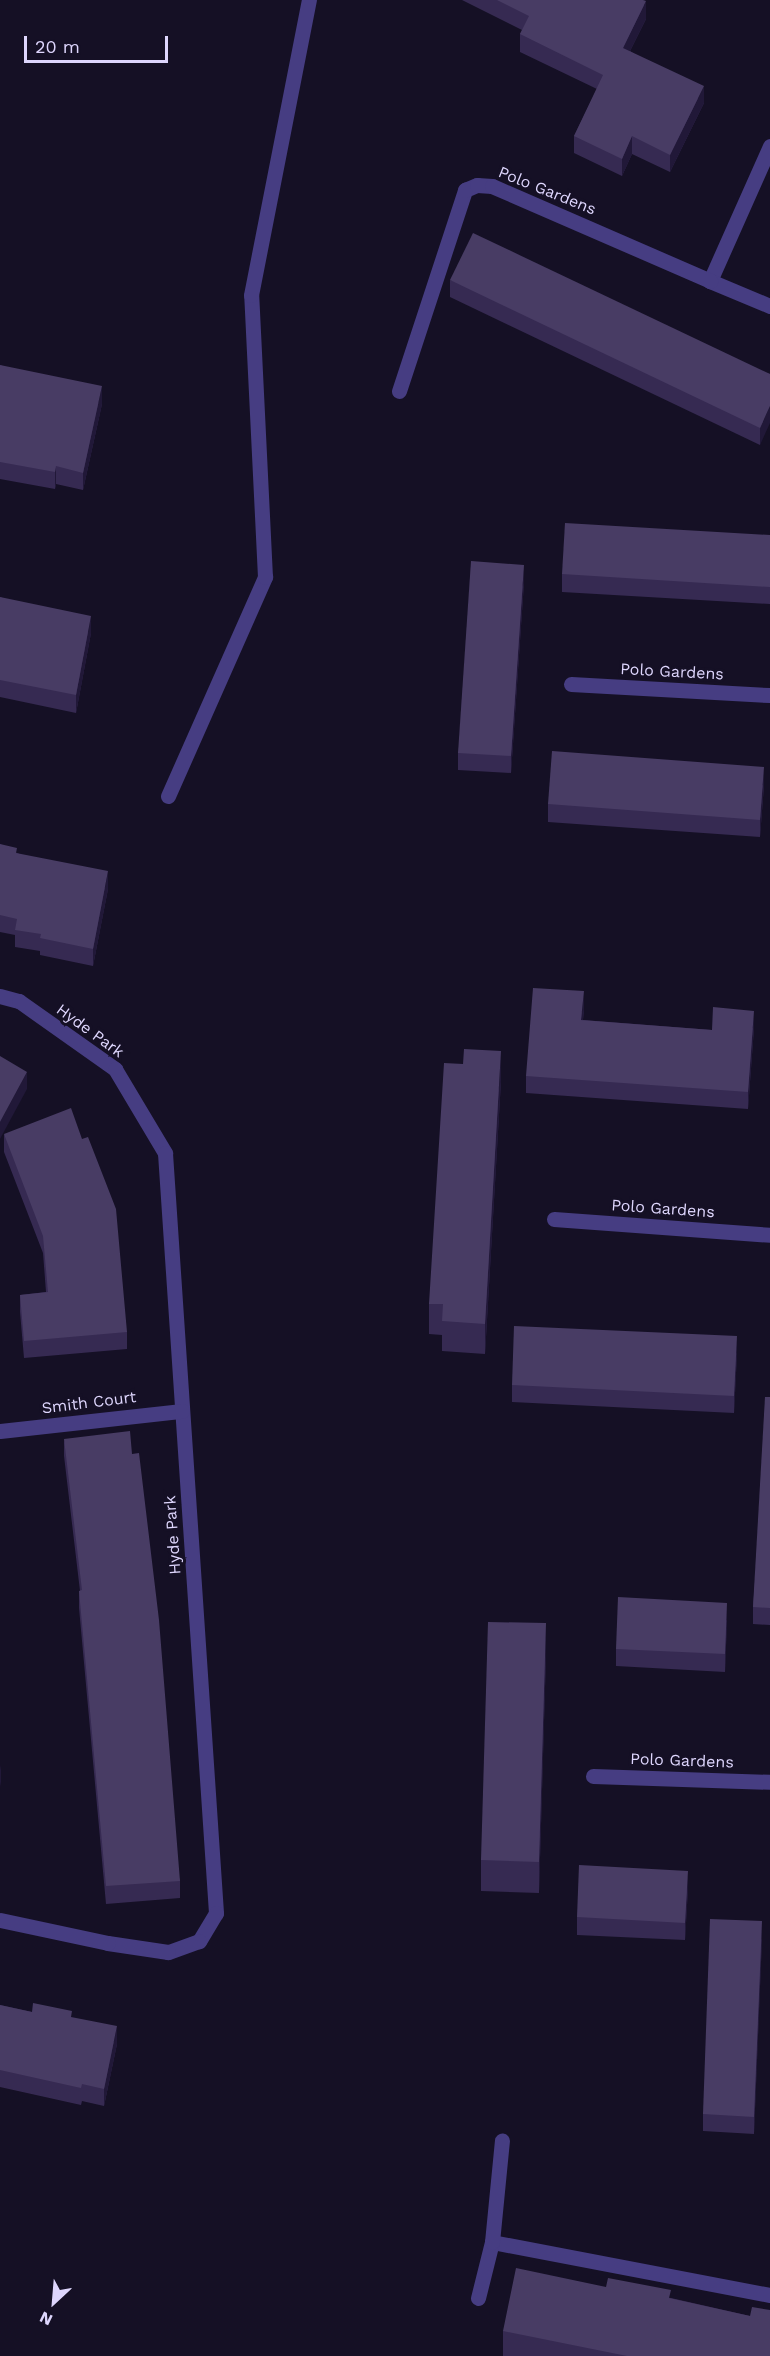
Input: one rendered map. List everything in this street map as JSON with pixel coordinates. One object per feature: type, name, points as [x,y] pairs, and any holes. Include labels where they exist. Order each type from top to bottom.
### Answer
[{"type":"street","points":[[168,796],[264,577],[251,295],[309,0]]},
{"type":"street","points":[[710,281],[770,146]]},
{"type":"street","name":"Polo Gardens","points":[[399,391],[465,190],[477,185],[492,186],[770,306]]},
{"type":"street","name":"Polo Gardens","points":[[571,684],[770,695]]},
{"type":"street","name":"Hyde Park","points":[[0,996],[19,1001],[115,1069],[165,1153],[216,1913],[199,1941],[168,1952],[108,1943],[0,1920]]},
{"type":"street","name":"Polo Gardens","points":[[554,1218],[770,1235]]},
{"type":"street","name":"Smith Court","points":[[0,1431],[182,1411]]},
{"type":"street","name":"Polo Gardens","points":[[593,1776],[770,1782]]},
{"type":"street","points":[[478,2298],[492,2242],[502,2140]]},
{"type":"street","points":[[492,2242],[770,2295]]},
{"type":"building","points":[[497,0],[646,1],[623,48],[704,86],[670,155],[632,136],[622,159],[574,136],[603,75],[520,34],[529,16]]},
{"type":"building","points":[[473,233],[770,374],[770,406],[760,428],[450,280]]},
{"type":"building","points":[[0,365],[102,386],[83,473],[56,466],[55,472],[0,462]]},
{"type":"building","points":[[565,523],[770,535],[770,587],[562,574]]},
{"type":"building","points":[[471,561],[524,565],[511,756],[458,753]]},
{"type":"building","points":[[0,597],[91,616],[76,695],[0,680]]},
{"type":"building","points":[[552,751],[764,767],[760,820],[548,804]]},
{"type":"building","points":[[0,844],[17,848],[16,853],[108,871],[93,949],[40,938],[41,934],[15,930],[17,919],[0,915]]},
{"type":"building","points":[[533,988],[584,991],[581,1020],[712,1030],[713,1007],[754,1011],[748,1092],[526,1076]]},
{"type":"building","points":[[464,1049],[501,1051],[485,1324],[442,1321],[443,1304],[429,1304],[444,1063],[463,1064]]},
{"type":"building","points":[[0,1056],[27,1072],[0,1122]]},
{"type":"building","points":[[71,1108],[82,1139],[88,1137],[116,1209],[127,1332],[24,1341],[20,1295],[48,1292],[43,1236],[4,1134]]},
{"type":"building","points":[[514,1326],[737,1336],[734,1396],[512,1385]]},
{"type":"building","points":[[765,1397],[770,1397],[770,1608],[753,1607]]},
{"type":"building","points":[[130,1431],[132,1454],[139,1453],[159,1620],[180,1881],[106,1886],[79,1591],[82,1590],[64,1439]]},
{"type":"building","points":[[618,1597],[727,1603],[725,1654],[616,1649]]},
{"type":"building","points":[[488,1622],[546,1623],[539,1862],[481,1860]]},
{"type":"building","points":[[579,1865],[688,1871],[685,1923],[577,1917]]},
{"type":"building","points":[[710,1919],[762,1921],[754,2117],[703,2114]]},
{"type":"building","points":[[33,2003],[72,2011],[71,2017],[117,2026],[104,2089],[82,2084],[81,2088],[0,2070],[0,2005],[32,2012]]},
{"type":"building","points":[[516,2268],[606,2287],[608,2278],[671,2290],[669,2298],[750,2316],[752,2307],[770,2310],[770,2356],[627,2356],[503,2331]]}]
